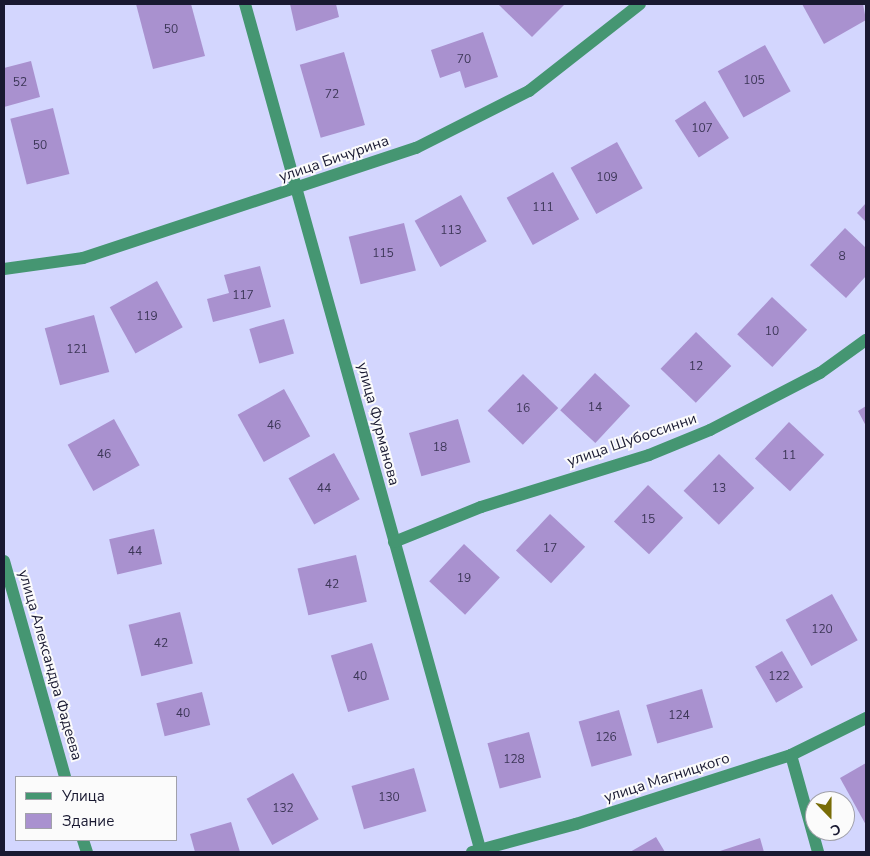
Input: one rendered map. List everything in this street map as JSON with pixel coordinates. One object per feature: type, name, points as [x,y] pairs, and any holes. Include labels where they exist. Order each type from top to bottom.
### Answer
[{"type":"street","name":"улица Фурманова","points":[[245,4],[394,542],[477,851]]},
{"type":"street","name":"улица Бичурина","points":[[4,269],[83,258],[297,189],[416,148],[529,91],[640,4]]},
{"type":"street","name":"улица Шубоссинни","points":[[394,542],[481,508],[649,455],[710,430],[820,373],[866,340]]},
{"type":"street","name":"улица Александра Фадеева","points":[[4,561],[65,776]]},
{"type":"street","name":"улица Магницкого","points":[[477,851],[576,824],[791,755],[866,718]]},
{"type":"street","points":[[791,755],[818,852]]},
{"type":"building","points":[[136,4],[191,4],[205,56],[153,69]]},
{"type":"building","points":[[290,4],[336,4],[339,17],[296,31]]},
{"type":"building","points":[[498,4],[565,4],[532,37]]},
{"type":"building","points":[[802,4],[863,4],[866,20],[824,44]]},
{"type":"building","points":[[483,32],[498,77],[465,88],[460,71],[440,78],[431,50]]},
{"type":"building","points":[[765,45],[791,91],[743,118],[718,71]]},
{"type":"building","points":[[344,52],[365,125],[321,138],[300,65]]},
{"type":"building","points":[[31,61],[40,97],[4,107],[4,68]]},
{"type":"building","points":[[705,101],[729,138],[699,158],[675,121]]},
{"type":"building","points":[[53,108],[69,174],[27,185],[10,119]]},
{"type":"building","points":[[617,142],[643,188],[596,214],[571,168]]},
{"type":"building","points":[[553,172],[579,219],[533,245],[507,198]]},
{"type":"building","points":[[461,195],[487,241],[440,267],[415,221]]},
{"type":"building","points":[[866,203],[866,222],[857,213]]},
{"type":"building","points":[[404,223],[416,271],[361,284],[349,237]]},
{"type":"building","points":[[845,228],[866,248],[866,276],[846,298],[810,265]]},
{"type":"building","points":[[260,266],[271,307],[213,322],[207,299],[229,293],[224,275]]},
{"type":"building","points":[[157,281],[183,327],[135,354],[110,307]]},
{"type":"building","points":[[772,297],[807,330],[772,367],[737,334]]},
{"type":"building","points":[[94,315],[109,372],[60,385],[45,328]]},
{"type":"building","points":[[284,319],[294,354],[259,364],[249,329]]},
{"type":"building","points":[[696,332],[731,366],[696,403],[661,369]]},
{"type":"building","points":[[595,373],[630,406],[595,443],[560,410]]},
{"type":"building","points":[[523,374],[558,408],[523,445],[488,411]]},
{"type":"building","points":[[284,389],[310,436],[264,462],[238,415]]},
{"type":"building","points":[[866,406],[866,426],[858,411]]},
{"type":"building","points":[[114,419],[140,465],[93,491],[68,445]]},
{"type":"building","points":[[458,419],[470,462],[421,476],[409,433]]},
{"type":"building","points":[[789,422],[824,455],[790,491],[755,459]]},
{"type":"building","points":[[334,453],[360,499],[314,525],[289,478]]},
{"type":"building","points":[[719,454],[754,488],[719,525],[684,491]]},
{"type":"building","points":[[648,485],[683,518],[649,554],[614,522]]},
{"type":"building","points":[[550,514],[585,547],[551,583],[516,551]]},
{"type":"building","points":[[154,529],[162,564],[117,574],[109,539]]},
{"type":"building","points":[[464,544],[500,577],[465,615],[429,581]]},
{"type":"building","points":[[356,555],[367,602],[308,615],[298,568]]},
{"type":"building","points":[[832,594],[858,640],[811,666],[786,620]]},
{"type":"building","points":[[180,612],[193,663],[141,676],[129,625]]},
{"type":"building","points":[[372,643],[389,699],[348,712],[331,656]]},
{"type":"building","points":[[782,651],[803,687],[776,703],[755,666]]},
{"type":"building","points":[[702,689],[713,727],[657,743],[646,705]]},
{"type":"building","points":[[202,692],[210,725],[165,736],[156,703]]},
{"type":"building","points":[[619,710],[632,755],[592,767],[579,722]]},
{"type":"building","points":[[529,732],[541,777],[500,789],[487,743]]},
{"type":"building","points":[[866,763],[866,825],[855,805],[855,791],[847,791],[840,778]]},
{"type":"building","points":[[414,768],[426,811],[364,829],[352,786]]},
{"type":"building","points":[[293,773],[319,819],[272,845],[247,799]]},
{"type":"building","points":[[231,822],[240,852],[195,852],[190,834]]},
{"type":"building","points":[[656,837],[665,852],[630,852]]},
{"type":"building","points":[[760,838],[764,852],[717,852]]}]
